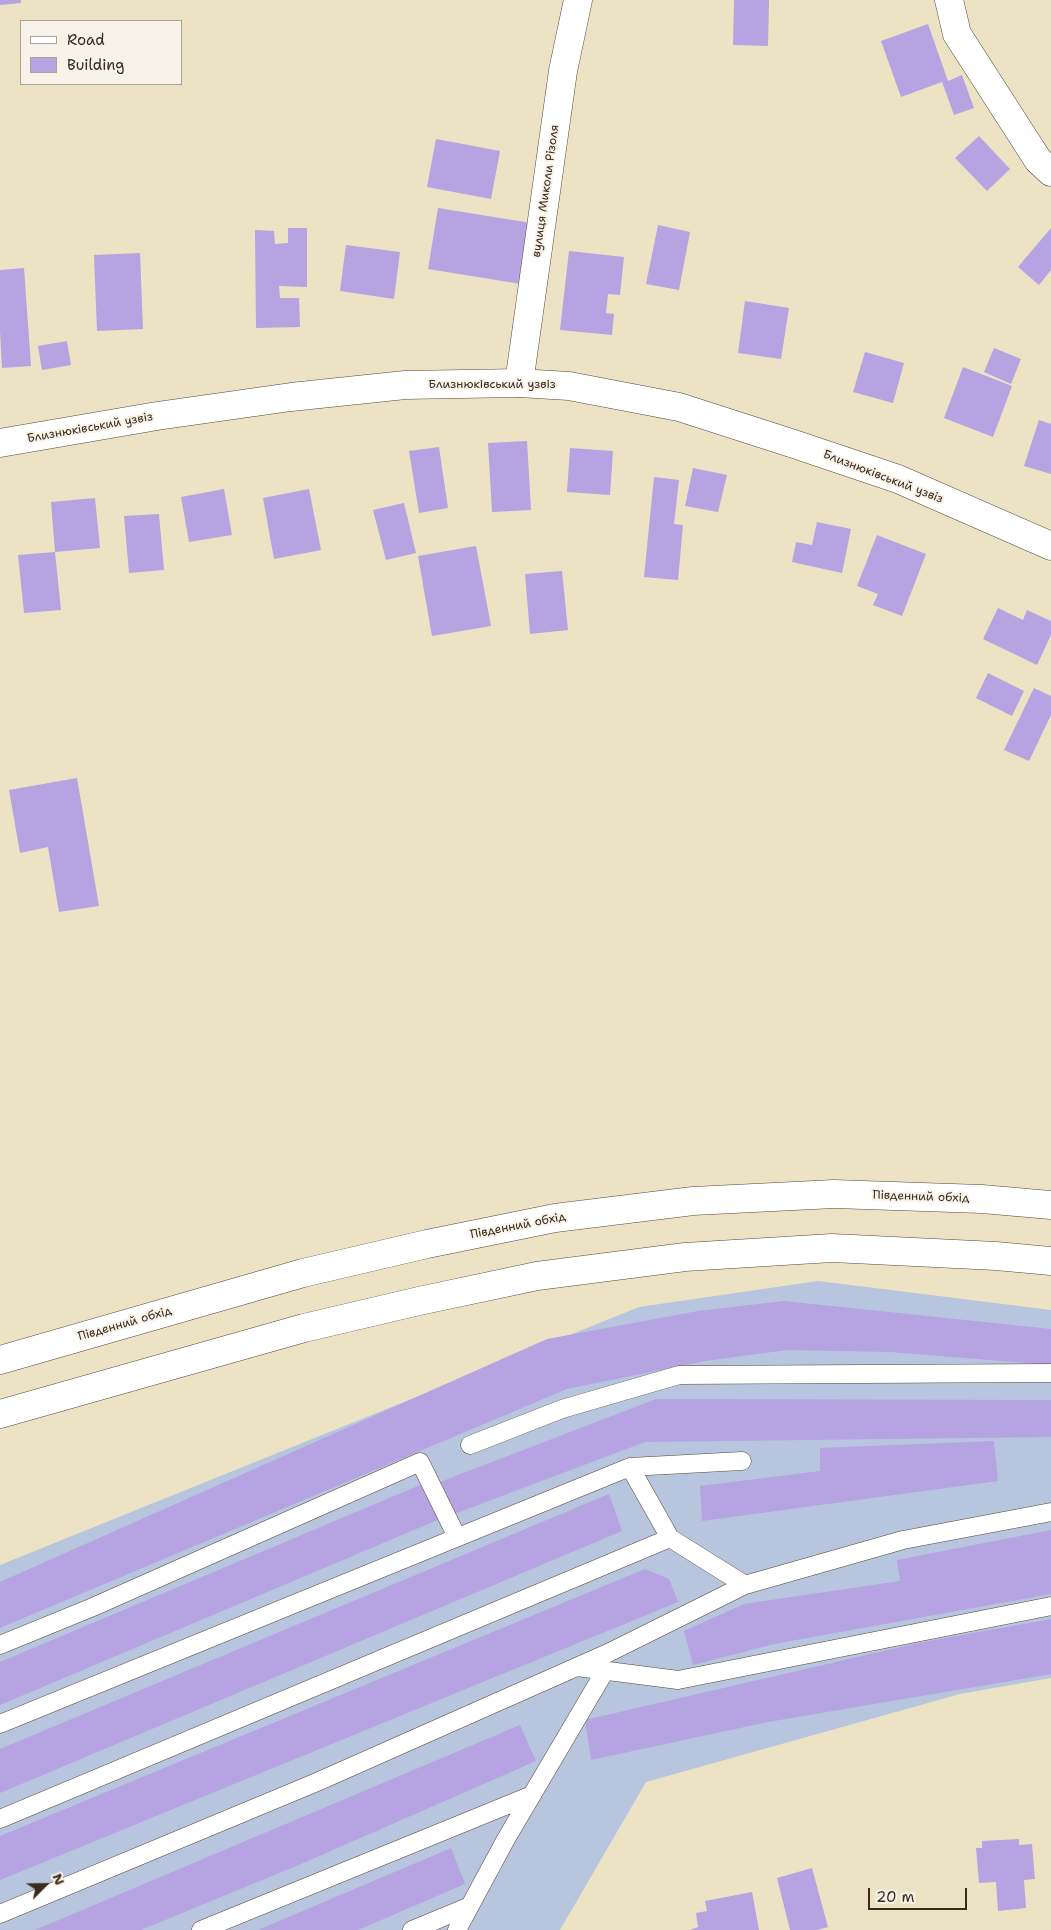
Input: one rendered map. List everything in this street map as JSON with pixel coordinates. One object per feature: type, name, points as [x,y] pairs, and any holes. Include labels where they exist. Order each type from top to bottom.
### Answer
[{"type":"main road","name":"вулиця Миколи Різоля","points":[[519,383],[564,71],[578,0]]},
{"type":"main road","points":[[949,0],[957,34],[1038,160],[1051,172]]},
{"type":"main road","name":"Близнюківський узвіз","points":[[0,444],[157,416],[300,396],[405,385],[519,383],[569,386],[679,408],[898,479],[1051,546]]},
{"type":"main road","name":"Південний обхід","points":[[0,1360],[303,1273],[428,1244],[555,1218],[693,1201],[834,1194],[982,1199],[1051,1205]]},
{"type":"main road","points":[[0,1414],[304,1328],[418,1300],[537,1276],[685,1257],[832,1248],[996,1256],[1051,1261]]},
{"type":"lane","points":[[470,1445],[562,1409],[679,1375],[1051,1373]]},
{"type":"lane","points":[[0,1724],[630,1467],[742,1461]]},
{"type":"lane","points":[[0,1645],[92,1607],[420,1462],[457,1537]]},
{"type":"lane","points":[[630,1467],[670,1538],[745,1585]]},
{"type":"lane","points":[[0,1914],[317,1782],[576,1667],[745,1585],[903,1540],[1051,1512]]},
{"type":"lane","points":[[0,1819],[670,1538]]},
{"type":"lane","points":[[576,1667],[678,1680],[1051,1606]]},
{"type":"lane","points":[[457,1930],[532,1795],[605,1671]]},
{"type":"lane","points":[[201,1930],[532,1795]]},
{"type":"lane","points":[[412,1930],[470,1906]]},
{"type":"shaded area","points":[[818,1281],[1051,1310],[1051,1678],[960,1694],[646,1782],[560,1930],[0,1930],[0,1565],[639,1307]]},
{"type":"building","points":[[0,0],[21,0],[21,3],[0,5]]},
{"type":"building","points":[[734,0],[769,0],[768,46],[733,45]]},
{"type":"building","points":[[928,24],[948,81],[962,75],[974,108],[954,115],[942,82],[901,97],[881,41]]},
{"type":"building","points":[[979,136],[1010,169],[987,191],[955,158]]},
{"type":"building","points":[[436,139],[500,151],[491,199],[427,187]]},
{"type":"building","points":[[438,208],[531,223],[521,284],[428,269]]},
{"type":"building","points":[[658,225],[690,232],[679,290],[646,284]]},
{"type":"building","points":[[288,228],[307,228],[307,287],[279,286],[280,298],[299,298],[300,327],[256,328],[255,230],[274,231],[275,244],[288,243]]},
{"type":"building","points":[[1051,228],[1051,270],[1039,285],[1018,267]]},
{"type":"building","points":[[346,245],[400,252],[394,299],[340,291]]},
{"type":"building","points":[[569,251],[624,257],[620,295],[608,294],[606,313],[614,314],[612,335],[560,330]]},
{"type":"building","points":[[140,253],[143,329],[97,331],[94,255]]},
{"type":"building","points":[[24,268],[31,366],[2,368],[0,270]]},
{"type":"building","points":[[745,301],[789,308],[781,359],[738,353]]},
{"type":"building","points":[[67,341],[71,365],[42,370],[38,346]]},
{"type":"building","points":[[994,348],[1021,359],[1011,384],[984,372]]},
{"type":"building","points":[[865,352],[904,363],[893,403],[853,392]]},
{"type":"building","points":[[963,367],[1012,386],[993,437],[944,418]]},
{"type":"building","points":[[1039,420],[1051,424],[1051,474],[1024,466]]},
{"type":"building","points":[[527,441],[531,510],[492,512],[488,443]]},
{"type":"building","points":[[439,447],[448,508],[419,513],[409,451]]},
{"type":"building","points":[[570,448],[613,451],[610,495],[567,492]]},
{"type":"building","points":[[693,468],[727,475],[718,512],[685,506]]},
{"type":"building","points":[[654,477],[679,480],[674,524],[683,525],[678,580],[644,577]]},
{"type":"building","points":[[224,489],[232,535],[189,542],[181,497]]},
{"type":"building","points":[[309,489],[321,550],[274,559],[263,498]]},
{"type":"building","points":[[95,498],[100,548],[55,552],[51,502]]},
{"type":"building","points":[[404,503],[416,553],[386,560],[373,510]]},
{"type":"building","points":[[159,514],[164,570],[129,573],[124,516]]},
{"type":"building","points":[[817,522],[851,529],[842,573],[792,562],[796,542],[812,545]]},
{"type":"building","points":[[877,535],[926,554],[902,616],[873,605],[878,594],[857,586]]},
{"type":"building","points":[[476,546],[491,626],[432,636],[418,556]]},
{"type":"building","points":[[55,552],[61,610],[24,613],[18,555]]},
{"type":"building","points":[[562,571],[568,630],[530,634],[525,574]]},
{"type":"building","points":[[998,608],[1023,620],[1027,610],[1051,621],[1051,635],[1037,665],[983,639]]},
{"type":"building","points":[[988,673],[1024,691],[1012,716],[976,698]]},
{"type":"building","points":[[1034,688],[1051,696],[1051,715],[1029,761],[1004,750]]},
{"type":"building","points":[[77,778],[99,906],[59,912],[48,847],[20,853],[9,790]]},
{"type":"building","points":[[784,1301],[1051,1329],[1051,1365],[890,1352],[787,1350],[705,1361],[567,1389],[0,1628],[0,1582],[547,1339],[698,1311]]},
{"type":"building","points":[[656,1399],[1051,1400],[1051,1437],[645,1442],[454,1514],[440,1482]]},
{"type":"building","points":[[994,1441],[998,1481],[702,1521],[700,1486],[820,1471],[820,1448]]},
{"type":"building","points":[[425,1483],[440,1519],[0,1705],[0,1662]]},
{"type":"building","points":[[609,1494],[622,1531],[0,1793],[0,1749]]},
{"type":"building","points":[[1051,1530],[1051,1594],[774,1644],[693,1665],[684,1631],[744,1604],[900,1581],[897,1560]]},
{"type":"building","points":[[645,1569],[669,1579],[678,1602],[0,1880],[0,1836]]},
{"type":"building","points":[[1051,1619],[1051,1674],[768,1722],[591,1760],[585,1720],[918,1643]]},
{"type":"building","points":[[520,1725],[536,1761],[301,1864],[141,1930],[35,1930]]},
{"type":"building","points":[[1019,1839],[1019,1845],[1032,1844],[1035,1879],[1024,1880],[1026,1908],[998,1911],[996,1882],[979,1883],[976,1848],[982,1848],[982,1841]]},
{"type":"building","points":[[451,1848],[465,1884],[358,1930],[258,1930]]},
{"type":"building","points":[[812,1868],[828,1927],[817,1930],[790,1930],[777,1878]]},
{"type":"building","points":[[752,1892],[759,1930],[690,1930],[698,1927],[696,1913],[707,1911],[705,1901]]}]
